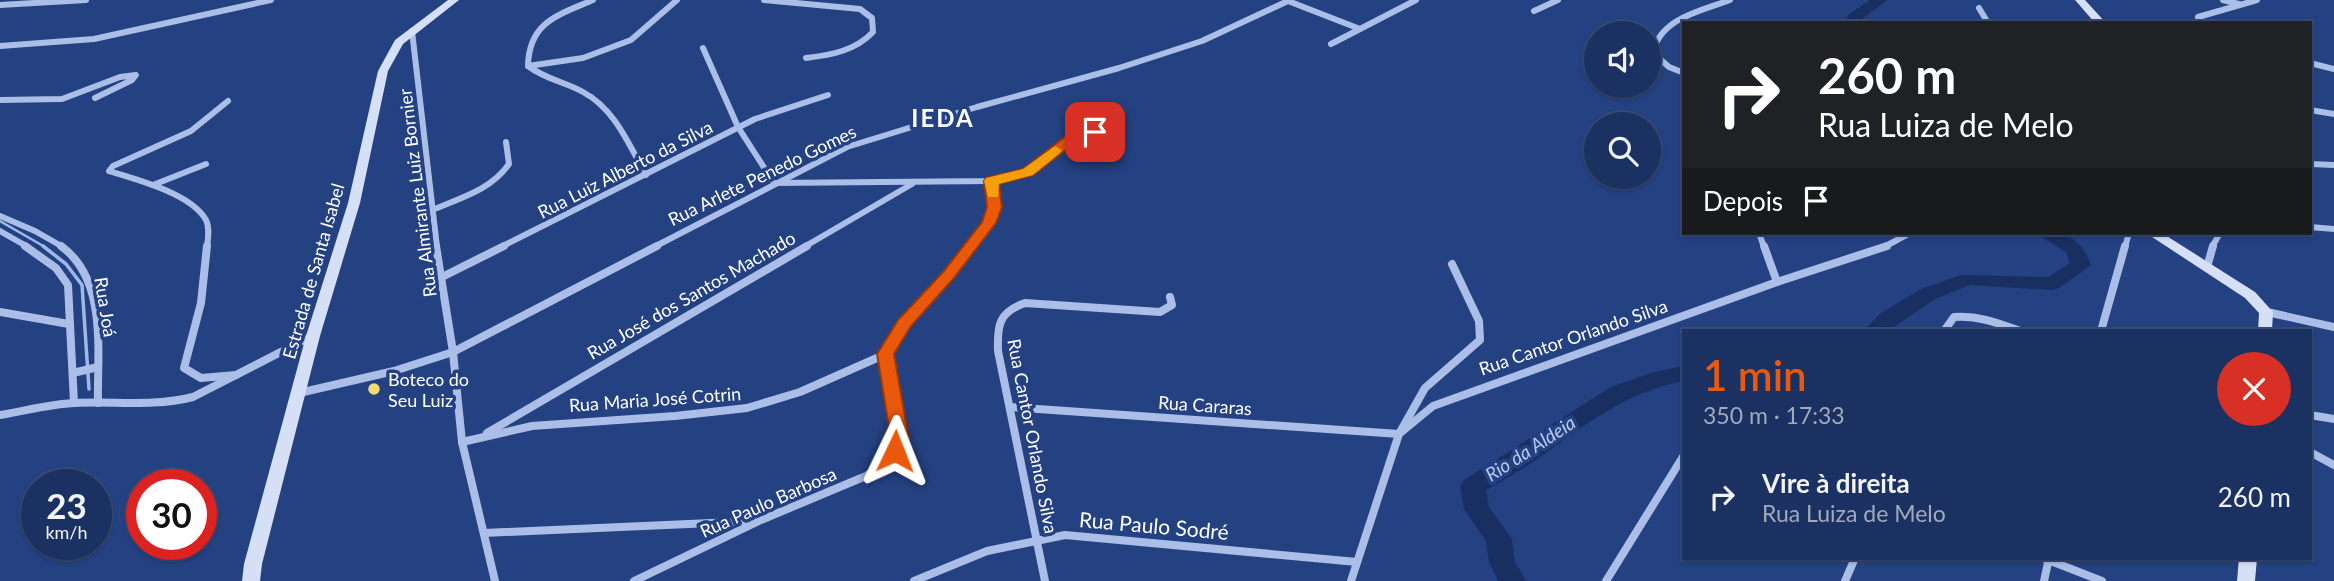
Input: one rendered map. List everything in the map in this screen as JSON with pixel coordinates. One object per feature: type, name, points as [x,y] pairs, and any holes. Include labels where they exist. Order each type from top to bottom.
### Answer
[{"type":"main road","name":"Estrada de Santa Isabel","points":[[251,581],[253,564],[313,336],[354,203],[383,71],[391,52],[412,31],[454,0]]},
{"type":"main road","points":[[2080,0],[2099,21]]},
{"type":"main road","points":[[2156,235],[2250,295],[2266,312],[2265,329]]},
{"type":"main road","points":[[2246,581],[2248,560]]},
{"type":"street","points":[[0,5],[86,0]]},
{"type":"street","points":[[243,6],[251,0]]},
{"type":"street","points":[[0,46],[94,39],[271,0]]},
{"type":"street","points":[[593,0],[547,22],[529,42],[528,66],[538,75],[584,93],[599,103],[617,124],[646,175]]},
{"type":"street","points":[[528,66],[583,58],[631,40],[677,0]]},
{"type":"street","points":[[764,0],[860,9],[867,12],[873,20],[873,32],[858,46],[835,54],[806,58]]},
{"type":"street","points":[[1331,44],[1416,0]]},
{"type":"street","points":[[1534,11],[1558,0]]},
{"type":"street","points":[[1682,72],[1659,59],[1653,52],[1653,42],[1660,32],[1730,0]]},
{"type":"street","points":[[2222,0],[2240,5]]},
{"type":"street","points":[[2201,21],[2198,17],[2257,0]]},
{"type":"street","points":[[1289,1],[1360,29]]},
{"type":"street","name":"Rua Arlete Penedo Gomes","points":[[299,393],[394,371],[453,352],[847,147],[1192,44],[1289,1]]},
{"type":"street","points":[[1979,8],[1987,21]]},
{"type":"street","name":"Rua Almirante Luiz Bornier","points":[[412,31],[462,442],[495,581]]},
{"type":"street","points":[[703,48],[738,127],[774,183],[912,184],[991,181],[1028,172],[1071,139],[1095,132]]},
{"type":"street","points":[[2312,64],[2334,69]]},
{"type":"street","points":[[0,100],[62,99],[120,77],[135,75],[132,80],[95,98]]},
{"type":"street","name":"Rua Luiz Alberto da Silva","points":[[440,278],[738,127],[828,95]]},
{"type":"street","points":[[228,101],[191,131],[113,166],[109,171],[153,185],[200,211],[208,227],[207,263],[201,303],[184,368],[197,378],[236,375]]},
{"type":"street","points":[[2312,110],[2334,114]]},
{"type":"street","points":[[432,210],[487,185],[502,174],[509,164],[506,142]]},
{"type":"street","points":[[153,185],[206,164]]},
{"type":"street","points":[[2312,164],[2334,165]]},
{"type":"street","points":[[886,354],[904,323],[949,275],[989,223],[994,207],[991,181]]},
{"type":"street","name":"Rua José dos Santos Machado","points":[[486,433],[912,184]]},
{"type":"street","name":"Rua Joá","points":[[0,216],[27,227],[67,251],[83,269],[89,282],[95,315],[94,368],[98,403]]},
{"type":"street","points":[[2312,228],[2334,229]]},
{"type":"street","name":"Rua Joá","points":[[0,231],[63,274],[68,285],[69,324],[77,372],[74,403]]},
{"type":"street","points":[[1760,235],[1777,282]]},
{"type":"street","name":"Rua Cantor Orlando Silva","points":[[1399,435],[1433,406],[1469,391],[1777,282],[1881,249],[1906,235]]},
{"type":"street","points":[[2102,329],[2128,235]]},
{"type":"street","points":[[2207,267],[2211,248],[2219,235]]},
{"type":"street","points":[[1351,581],[1399,435],[1425,388],[1480,340],[1480,319],[1458,284],[1452,264]]},
{"type":"street","name":"Rua Cantor Orlando Silva","points":[[1045,581],[998,351],[997,322],[1002,314],[1012,307],[1038,303],[1160,312],[1172,305],[1170,297]]},
{"type":"street","points":[[0,312],[69,324]]},
{"type":"street","points":[[2266,312],[2334,327]]},
{"type":"street","points":[[1945,329],[1954,317],[1963,316],[2014,329]]},
{"type":"street","points":[[0,415],[74,403],[138,406],[174,403],[193,397],[313,336]]},
{"type":"street","name":"Rua Maria José Cotrin","points":[[462,442],[486,433],[558,422],[696,414],[749,408],[780,399],[886,354]]},
{"type":"street","name":"Rua Paulo Barbosa","points":[[634,581],[761,520],[866,476],[890,461],[900,440],[886,354]]},
{"type":"street","points":[[77,372],[94,368]]},
{"type":"street","name":"Rua Cararas","points":[[1010,407],[1399,435]]},
{"type":"street","points":[[2312,415],[2334,419]]},
{"type":"street","points":[[2312,453],[2334,465]]},
{"type":"street","points":[[1606,581],[1682,458]]},
{"type":"street","points":[[484,533],[761,520]]},
{"type":"street","name":"Rua Paulo Sodré","points":[[914,581],[951,563],[1035,537],[1096,536],[1357,562]]},
{"type":"street","points":[[1845,581],[1854,560]]},
{"type":"street","points":[[2044,581],[2047,560]]},
{"type":"street","points":[[2050,560],[2102,581]]},
{"type":"waterway","name":"Rio da Aldeia","points":[[1854,21],[1853,18],[1880,0]]},
{"type":"waterway","points":[[0,221],[45,247]]},
{"type":"waterway","name":"Rio da Aldeia","points":[[1876,329],[1928,294],[1968,279],[2052,284],[2081,265],[2075,249],[2049,235]]},
{"type":"waterway","points":[[43,246],[66,264],[82,285],[89,389]]},
{"type":"waterway","name":"Rio da Aldeia","points":[[1512,581],[1502,562],[1499,539],[1477,509],[1473,486],[1620,393],[1662,377],[1682,373]]},
{"type":"slow traffic","points":[[993,194],[991,181],[1028,172],[1055,150]]},
{"type":"place","name":"Boteco do Seu Luiz","points":[[374,389]]},
{"type":"district","name":"IEDA","points":[[943,117]]},
{"type":"route","points":[[895,451],[900,440],[886,354],[904,323],[949,275],[989,223],[994,207],[991,181],[1028,172],[1071,139],[1095,132]]}]
